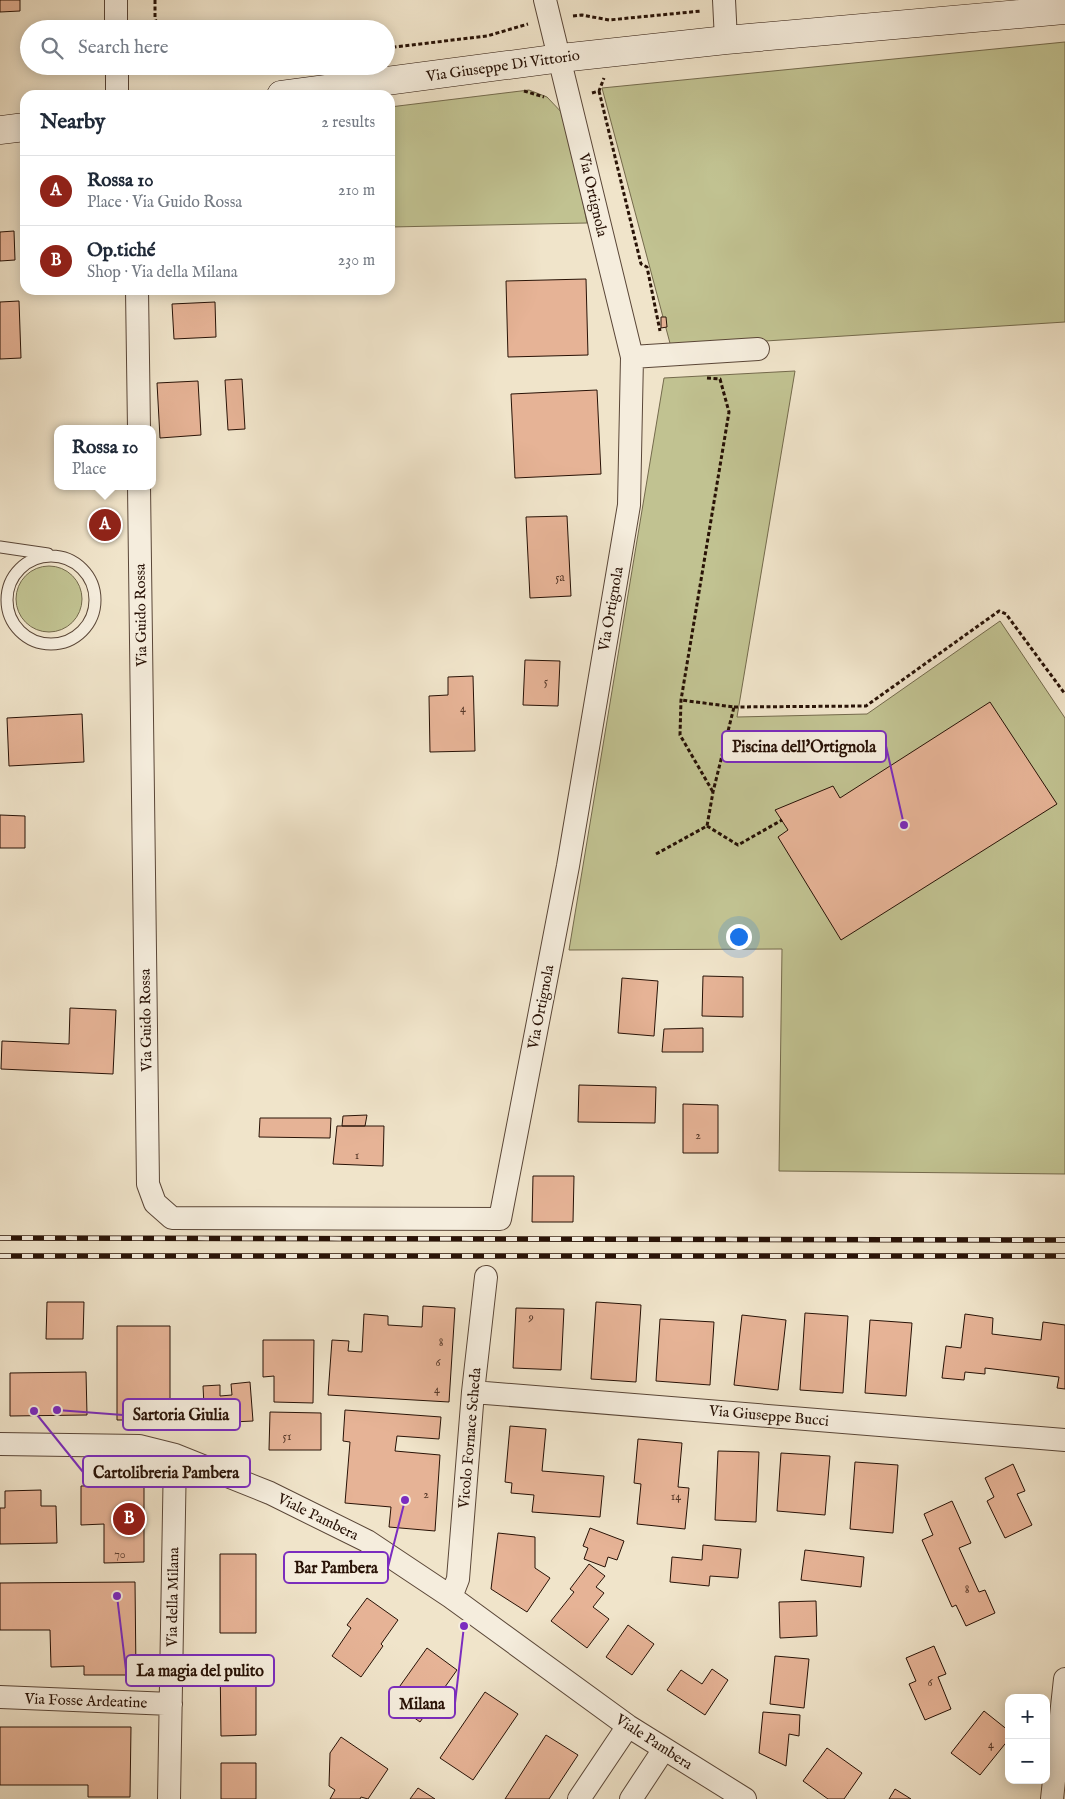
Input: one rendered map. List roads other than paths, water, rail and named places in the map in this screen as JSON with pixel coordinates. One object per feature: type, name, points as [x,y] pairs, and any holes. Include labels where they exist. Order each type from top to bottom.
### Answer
[{"type":"main road","name":"Via Giuseppe Di Vittorio","points":[[319,90],[561,58],[981,9],[1065,10]]},
{"type":"main road","points":[[0,130],[20,128]]},
{"type":"street","points":[[116,0],[116,20]]},
{"type":"street","name":"Via Ortignola","points":[[500,1219],[568,866],[629,505],[632,357],[561,58],[545,0]]},
{"type":"street","points":[[724,0],[726,40]]},
{"type":"street","points":[[117,75],[117,90]]},
{"type":"street","points":[[137,295],[139,425]]},
{"type":"street","points":[[632,357],[758,349]]},
{"type":"street","name":"Via Guido Rossa","points":[[139,490],[148,1184],[156,1203],[172,1218],[500,1219]]},
{"type":"street","name":"Vicolo Fornace Scheda","points":[[451,1597],[458,1579],[473,1392],[486,1277]]},
{"type":"street","name":"Via Giuseppe Bucci","points":[[473,1392],[1065,1440]]},
{"type":"street","name":"Viale Pambera","points":[[0,1444],[139,1446],[174,1454],[270,1493],[367,1541],[451,1597],[628,1726],[745,1799]]},
{"type":"street","name":"Via della Milana","points":[[169,1799],[174,1454]]},
{"type":"street","points":[[1052,1799],[1065,1678]]},
{"type":"street","name":"Via Fosse Ardeatine","points":[[0,1697],[171,1704]]},
{"type":"street","points":[[579,1799],[628,1726]]},
{"type":"street","points":[[631,1799],[664,1749]]},
{"type":"lane","points":[[0,547],[64,557],[80,566],[90,580],[95,598],[93,614],[82,632],[70,640],[49,645],[35,642],[18,631],[0,609]]},
{"type":"lane","points":[[10,619],[6,600],[8,585],[18,570],[31,560],[54,555]]},
{"type":"railway","points":[[0,1238],[1065,1240]]},
{"type":"railway","points":[[0,1256],[1065,1256]]},
{"type":"place","name":"Rossa 10","points":[[105,525]]},
{"type":"place","name":"Piscina dell'Ortignola","points":[[904,825]]},
{"type":"place","name":"Sartoria Giulia","points":[[57,1410]]},
{"type":"place","name":"Cartolibreria Pambera","points":[[34,1411]]},
{"type":"place","name":"Bar Pambera","points":[[405,1500]]},
{"type":"place","name":"Op.tiché","points":[[129,1519]]},
{"type":"place","name":"La magia del pulito","points":[[117,1596]]},
{"type":"place","name":"Milana","points":[[464,1626]]}]
